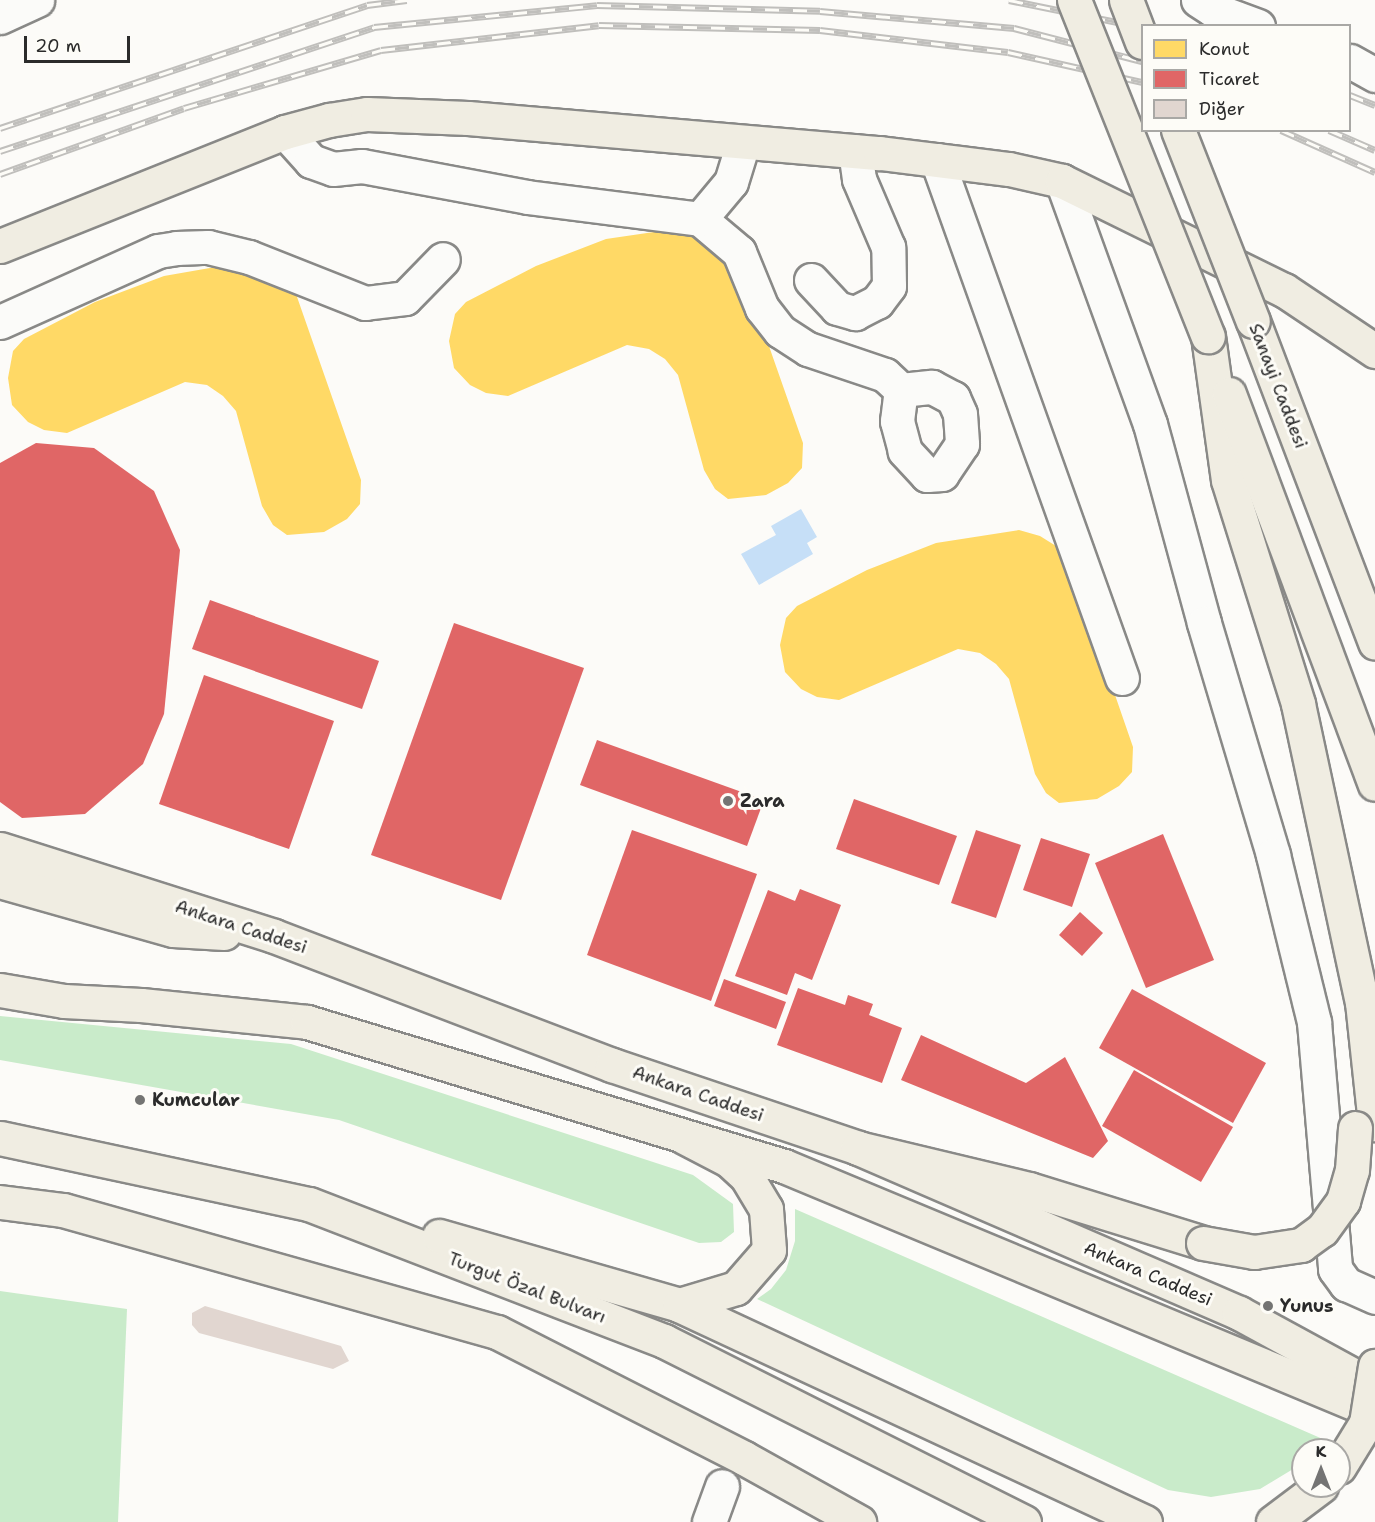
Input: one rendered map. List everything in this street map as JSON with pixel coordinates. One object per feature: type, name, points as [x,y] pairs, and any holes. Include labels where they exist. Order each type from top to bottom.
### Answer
[{"type":"main road","points":[[1074,0],[1208,336],[1375,784]]},
{"type":"main road","points":[[1126,0],[1141,37]]},
{"type":"main road","points":[[0,246],[285,132],[367,114],[479,119],[855,151],[1009,169],[1062,182],[1284,290],[1375,351]]},
{"type":"main road","name":"Sanayi Caddesi","points":[[1179,132],[1375,643]]},
{"type":"main road","points":[[858,1148],[1029,1189],[1203,1243],[1254,1252],[1301,1245],[1322,1230],[1343,1202],[1365,1126],[1362,1002],[1299,704],[1228,480],[1208,336]]},
{"type":"main road","name":"Ankara Caddesi","points":[[0,849],[274,936],[612,1065],[858,1148],[1239,1313],[1375,1387]]},
{"type":"main road","points":[[0,881],[173,930],[274,936]]},
{"type":"main road","points":[[0,981],[64,1001]]},
{"type":"main road","points":[[0,990],[64,1001],[141,1005],[307,1022],[784,1166],[1375,1412]]},
{"type":"main road","points":[[679,1305],[736,1288],[770,1250],[766,1209],[747,1177],[730,1161],[684,1137]]},
{"type":"main road","name":"Turgut Özal Bulvarı","points":[[0,1138],[309,1204],[664,1341],[1024,1522]]},
{"type":"main road","points":[[0,1202],[63,1210],[497,1332],[744,1458],[859,1522]]},
{"type":"main road","points":[[309,1204],[488,1247],[679,1305],[1145,1522]]},
{"type":"main road","points":[[1351,1447],[1366,1423],[1375,1366]]},
{"type":"main road","points":[[1274,1522],[1307,1498]]},
{"type":"street","points":[[2,10],[37,0]]},
{"type":"street","points":[[1198,0],[1212,9],[1253,24]]},
{"type":"street","points":[[1351,63],[1375,75]]},
{"type":"street","points":[[285,132],[311,161],[333,169],[362,166],[528,197],[700,219],[739,252],[762,308],[780,331],[808,349],[885,375],[901,390]]},
{"type":"street","points":[[700,219],[724,193],[743,143]]},
{"type":"street","points":[[812,280],[837,308],[855,314],[877,302],[889,286],[888,248],[859,179],[855,151]]},
{"type":"street","points":[[937,160],[1122,678]]},
{"type":"street","points":[[1062,182],[1150,424],[1204,623],[1274,855],[1314,1022],[1335,1269],[1346,1284],[1375,1298]]},
{"type":"street","points":[[0,322],[158,251],[176,248],[208,247],[249,257],[365,303],[405,298],[443,259]]},
{"type":"street","points":[[709,1522],[722,1485]]},
{"type":"green space","points":[[0,1016],[291,1044],[693,1175],[733,1204],[734,1232],[721,1242],[699,1243],[339,1120],[0,1060]]},
{"type":"green space","points":[[795,1209],[1320,1438],[1291,1438],[1291,1470],[1260,1489],[1211,1497],[1168,1490],[757,1299],[771,1289],[786,1270],[795,1241]]},
{"type":"green space","points":[[0,1291],[127,1309],[118,1522],[0,1522]]},
{"type":"water","points":[[801,509],[817,537],[807,543],[813,554],[759,585],[741,554],[776,535],[771,526]]},
{"type":"building: Konut","points":[[688,227],[738,258],[803,443],[802,468],[788,483],[766,495],[728,499],[715,489],[704,470],[678,375],[665,359],[649,349],[627,345],[508,396],[486,393],[470,385],[454,368],[449,341],[455,314],[466,302],[536,266],[606,239]]},
{"type":"building: Konut","points":[[227,265],[284,279],[296,294],[361,480],[360,504],[347,519],[324,532],[287,535],[273,525],[262,506],[236,411],[223,396],[207,385],[185,382],[67,433],[44,430],[28,422],[12,405],[8,378],[13,351],[24,339],[95,302],[164,276]]},
{"type":"building: Konut","points":[[1019,530],[1040,536],[1056,546],[1069,562],[1133,747],[1132,772],[1119,786],[1097,799],[1059,803],[1046,793],[1035,774],[1009,679],[996,664],[980,653],[958,649],[839,700],[817,697],[801,689],[785,672],[780,645],[786,618],[797,606],[867,570],[936,543]]},
{"type":"building: Ticaret","points":[[36,443],[94,448],[154,491],[180,550],[164,714],[143,764],[85,814],[22,818],[0,802],[0,463]]},
{"type":"building: Ticaret","points":[[210,600],[379,661],[362,709],[192,649]]},
{"type":"building: Ticaret","points":[[454,623],[584,668],[501,900],[371,855]]},
{"type":"building: Ticaret","points":[[204,675],[334,721],[289,849],[159,804]]},
{"type":"building: Ticaret","points":[[597,740],[764,800],[747,846],[580,785]]},
{"type":"building: Ticaret","points":[[854,799],[957,836],[939,885],[836,849]]},
{"type":"building: Ticaret","points":[[632,830],[757,874],[711,1001],[587,955]]},
{"type":"building: Ticaret","points":[[976,830],[1021,845],[996,918],[951,903]]},
{"type":"building: Ticaret","points":[[1163,834],[1214,960],[1146,988],[1095,863]]},
{"type":"building: Ticaret","points":[[1041,838],[1090,854],[1072,907],[1023,890]]},
{"type":"building: Ticaret","points":[[800,889],[841,905],[812,980],[795,973],[787,995],[735,976],[768,890],[795,901]]},
{"type":"building: Ticaret","points":[[1080,912],[1103,933],[1082,956],[1059,935]]},
{"type":"building: Ticaret","points":[[724,979],[786,1002],[776,1029],[714,1006]]},
{"type":"building: Ticaret","points":[[798,988],[845,1005],[848,995],[873,1004],[869,1015],[902,1028],[882,1083],[777,1045]]},
{"type":"building: Ticaret","points":[[1132,989],[1266,1063],[1233,1123],[1099,1048]]},
{"type":"building: Ticaret","points":[[921,1035],[1026,1083],[1065,1057],[1108,1141],[1093,1158],[901,1080]]},
{"type":"building: Ticaret","points":[[1134,1070],[1233,1127],[1201,1182],[1102,1126]]},
{"type":"building: Diğer","points":[[205,1306],[341,1346],[349,1361],[333,1369],[199,1333],[192,1325],[192,1313]]},
{"type":"railway","points":[[0,128],[367,5],[407,0]]},
{"type":"railway","points":[[1009,0],[1141,27]]},
{"type":"railway","points":[[0,151],[374,27],[597,5],[820,11],[1014,28],[1141,61]]},
{"type":"railway","points":[[0,174],[184,108],[381,50],[599,25],[820,30],[1008,52],[1141,82]]},
{"type":"railway","points":[[1351,95],[1375,105]]},
{"type":"railway","points":[[1285,132],[1375,172]]},
{"type":"railway","points":[[1334,132],[1375,150]]},
{"type":"place","name":"Zara","points":[[728,801]]},
{"type":"place","name":"Kumcular","points":[[140,1100]]},
{"type":"place","name":"Yunus","points":[[1268,1306]]}]
